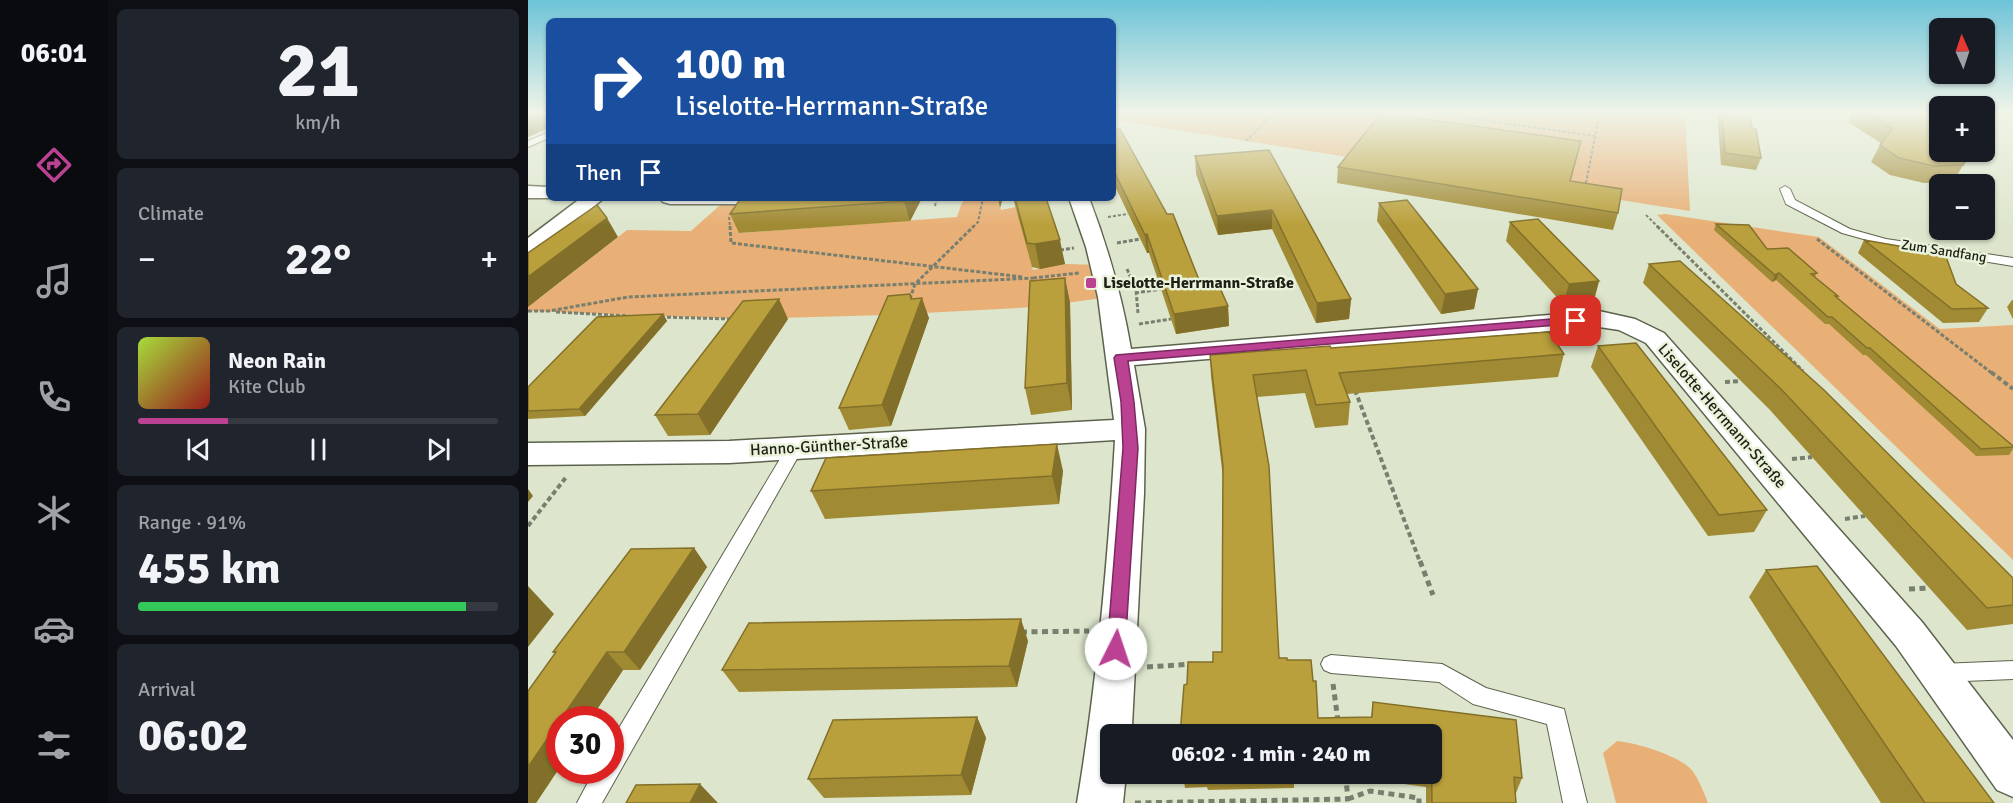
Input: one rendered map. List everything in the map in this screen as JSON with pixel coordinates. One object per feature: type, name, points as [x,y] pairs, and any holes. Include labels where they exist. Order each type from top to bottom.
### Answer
[{"type":"street","points":[[528,192],[546,193]]},
{"type":"street","points":[[528,249],[590,201]]},
{"type":"street","points":[[1080,201],[1108,258],[1130,429],[1128,494],[1111,726],[1100,803]]},
{"type":"street","name":"Liselotte-Herrmann-Straße","points":[[1121,358],[1599,319],[1626,324],[1655,338],[1910,634],[2013,775]]},
{"type":"street","name":"Hanno-Günther-Straße","points":[[528,454],[729,452],[1130,429]]},
{"type":"lane","name":"Zum Sandfang","points":[[1785,189],[1790,202],[1846,231],[1885,242],[2013,262]]},
{"type":"lane","points":[[624,741],[795,448]]},
{"type":"lane","points":[[1331,664],[1442,674],[1481,697],[1556,716],[1575,803]]},
{"type":"lane","points":[[1940,673],[2013,670]]},
{"type":"lane","points":[[589,803],[600,784]]},
{"type":"path","points":[[1584,194],[1592,149]]},
{"type":"path","points":[[728,201],[731,243],[931,268],[1035,278]]},
{"type":"path","points":[[935,206],[936,201]]},
{"type":"path","points":[[909,302],[915,284],[978,222],[982,201]]},
{"type":"path","points":[[1646,215],[1811,380]]},
{"type":"path","points":[[1817,238],[2013,389]]},
{"type":"path","points":[[549,312],[628,297],[1035,278],[1108,258],[1140,239]]},
{"type":"path","points":[[1136,293],[1161,289]]},
{"type":"path","points":[[757,300],[764,291]]},
{"type":"path","points":[[528,311],[639,317]]},
{"type":"path","points":[[651,317],[732,319]]},
{"type":"path","points":[[1136,324],[1170,318]]},
{"type":"path","points":[[1352,384],[1433,595]]},
{"type":"path","points":[[528,526],[584,454]]},
{"type":"path","points":[[1012,632],[1117,630]]},
{"type":"path","points":[[1146,668],[1201,663]]},
{"type":"path","points":[[1346,784],[1348,799]]},
{"type":"path","points":[[1134,803],[1348,799],[1370,791],[1419,798],[1419,803]]},
{"type":"path","points":[[1348,799],[1356,803]]},
{"type":"shaded area","points":[[1300,149],[1687,149],[1690,211]]},
{"type":"shaded area","points":[[725,201],[739,201],[740,233],[957,217],[963,201],[999,201],[1001,210],[1016,207],[1033,270],[1065,264],[1103,265],[1110,297],[1036,307],[886,315],[743,319],[528,311],[528,298],[540,298],[627,230],[691,231]]},
{"type":"shaded area","points":[[1665,214],[1819,237],[1940,329],[2013,325],[2013,560],[1657,215]]},
{"type":"shaded area","points":[[1617,741],[1636,744],[1680,761],[1694,773],[1708,803],[1616,803],[1603,753]]},
{"type":"building","points":[[1116,149],[1131,149],[1167,214],[1173,214],[1203,290],[1220,288],[1228,306],[1174,314],[1147,234],[1145,235],[1116,175]]},
{"type":"building","points":[[1352,149],[1579,149],[1570,181],[1622,189],[1618,213],[1338,167]]},
{"type":"building","points":[[1725,149],[1760,149],[1761,158],[1725,153]]},
{"type":"building","points":[[1887,149],[1929,149],[1929,162],[1965,162],[1963,165],[1934,166],[1899,158]]},
{"type":"building","points":[[1269,150],[1351,299],[1317,303],[1272,210],[1217,216],[1195,156]]},
{"type":"building","points":[[1407,200],[1478,289],[1445,294],[1379,203]]},
{"type":"building","points":[[739,201],[904,201],[730,214]]},
{"type":"building","points":[[1016,201],[1047,201],[1060,240],[1027,243]]},
{"type":"building","points":[[597,205],[607,218],[528,277],[528,253]]},
{"type":"building","points":[[1538,219],[1599,281],[1569,284],[1510,222]]},
{"type":"building","points":[[1716,224],[1749,225],[1767,249],[1788,248],[1817,273],[1811,274],[1838,296],[1835,296],[2013,447],[1981,449],[1870,348],[1867,348],[1832,317],[1828,317],[1779,273],[1775,275]]},
{"type":"building","points":[[1864,240],[1945,254],[1956,284],[1988,308],[1952,309]]},
{"type":"building","points":[[1680,261],[1824,390],[2013,578],[2013,605],[1987,608],[1781,389],[1649,264]]},
{"type":"building","points":[[1065,278],[1067,383],[1025,388],[1030,281]]},
{"type":"building","points":[[910,294],[911,299],[922,298],[882,405],[839,408],[888,296]]},
{"type":"building","points":[[779,299],[698,414],[655,415],[743,301]]},
{"type":"building","points":[[663,314],[579,409],[528,411],[528,387],[597,317]]},
{"type":"building","points":[[1549,332],[1564,354],[1339,373],[1350,402],[1316,405],[1306,370],[1253,375],[1269,466],[1279,658],[1311,660],[1313,681],[1316,681],[1318,718],[1372,717],[1373,702],[1516,720],[1522,778],[1514,777],[1516,803],[1432,803],[1432,784],[1442,784],[1442,724],[1181,724],[1188,662],[1213,662],[1213,652],[1222,652],[1223,466],[1210,355],[1330,346],[1331,348]]},
{"type":"building","points":[[1636,343],[1767,510],[1719,515],[1598,346]]},
{"type":"building","points":[[1057,444],[1052,476],[811,491],[826,458]]},
{"type":"building","points":[[694,548],[624,652],[607,652],[570,706],[546,706],[546,741],[528,767],[528,691],[556,652],[553,652],[631,549]]},
{"type":"building","points":[[1817,566],[1994,803],[1925,803],[1766,570]]},
{"type":"building","points":[[1021,619],[1009,666],[722,670],[749,623]]},
{"type":"building","points":[[977,717],[961,775],[808,779],[833,720]]},
{"type":"building","points":[[700,784],[690,803],[626,803],[636,785]]},
{"type":"place","name":"Liselotte-Herrmann-Straße","points":[[1091,283]]},
{"type":"route","points":[[1116,649],[1130,448],[1130,429],[1121,358],[1576,321]]}]
